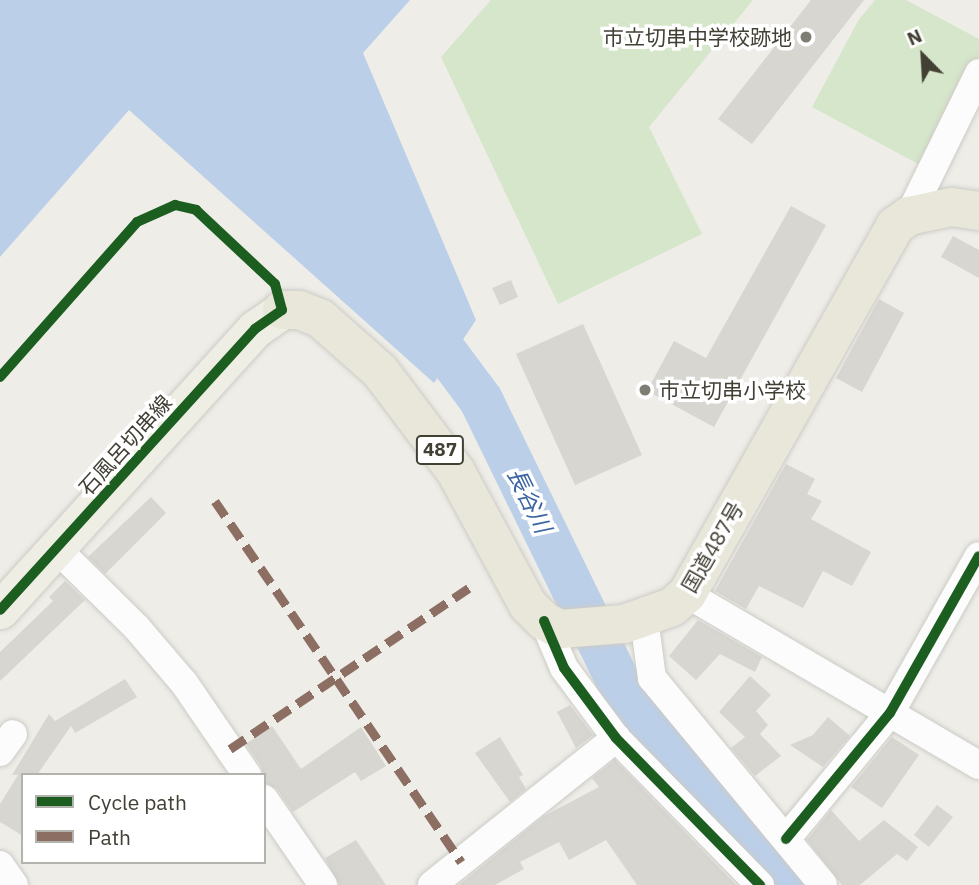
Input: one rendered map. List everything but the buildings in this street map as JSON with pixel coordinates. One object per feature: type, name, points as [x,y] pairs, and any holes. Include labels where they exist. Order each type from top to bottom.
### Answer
[{"type":"highway","points":[[909,216],[951,206],[979,211]]},
{"type":"highway","name":"国道487号","points":[[552,625],[634,621],[672,607],[687,594],[881,249],[895,226],[909,216]]},
{"type":"highway","name":"487","points":[[282,310],[299,310],[320,318],[380,371],[456,472],[528,605],[552,625]]},
{"type":"main road","name":"石風呂切串線","points":[[0,610],[255,329],[282,310]]},
{"type":"street","points":[[909,216],[979,74]]},
{"type":"street","points":[[57,549],[137,628],[176,674],[246,773]]},
{"type":"street","points":[[786,839],[890,713],[979,556]]},
{"type":"street","points":[[687,594],[979,765]]},
{"type":"street","points":[[634,621],[652,678],[691,731],[823,885]]},
{"type":"street","points":[[552,625],[564,668],[616,738],[760,885]]},
{"type":"street","points":[[432,885],[616,738]]},
{"type":"street","points":[[266,802],[323,885]]},
{"type":"street","points":[[0,865],[14,885]]},
{"type":"green space","points":[[491,0],[753,0],[649,127],[702,234],[558,304],[441,57]]},
{"type":"green space","points":[[875,0],[906,0],[979,39],[979,60],[922,166],[812,107],[858,21]]},
{"type":"water","points":[[0,0],[410,0],[363,53],[476,320],[434,383],[129,110],[0,257]]},
{"type":"waterway","name":"長谷川","points":[[414,310],[481,400],[619,683],[662,747],[788,885]]},
{"type":"marked path","points":[[215,501],[461,862]]},
{"type":"marked path","points":[[230,749],[469,588]]},
{"type":"cycle path","points":[[0,377],[137,222],[175,205],[196,210],[275,284],[282,310],[255,329],[0,610]]},
{"type":"cycle path","points":[[786,839],[890,713],[979,556]]},
{"type":"cycle path","points":[[544,621],[564,668],[616,738],[760,885]]},
{"type":"place","name":"市立切串中学校跡地","points":[[806,37]]},
{"type":"place","name":"市立切串小学校","points":[[645,390]]}]
